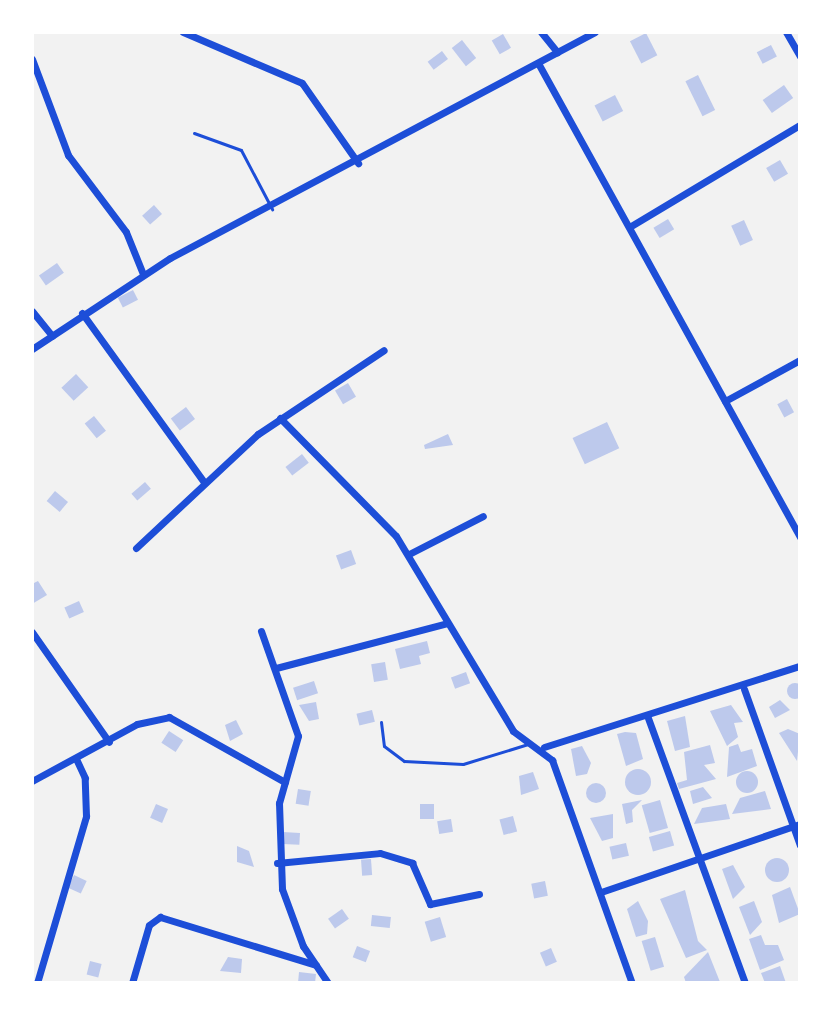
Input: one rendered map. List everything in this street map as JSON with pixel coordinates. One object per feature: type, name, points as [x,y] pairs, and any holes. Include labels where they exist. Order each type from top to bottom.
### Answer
[{"type":"street","points":[[183,32],[302,83],[358,163]]},
{"type":"street","points":[[541,32],[557,52]]},
{"type":"street","points":[[32,349],[143,274],[358,163],[595,32]]},
{"type":"street","points":[[786,32],[800,56]]},
{"type":"street","points":[[32,59],[68,155],[126,232],[143,274]]},
{"type":"street","points":[[538,63],[631,226],[800,537]]},
{"type":"street","points":[[631,226],[800,125]]},
{"type":"street","points":[[32,311],[52,336]]},
{"type":"street","points":[[82,313],[203,481]]},
{"type":"street","points":[[136,548],[203,481],[280,418],[384,350]]},
{"type":"street","points":[[725,401],[800,360]]},
{"type":"street","points":[[280,418],[345,477],[409,554],[447,623],[528,744],[544,747],[648,718],[744,689],[800,666]]},
{"type":"street","points":[[409,554],[483,516]]},
{"type":"street","points":[[276,668],[447,623]]},
{"type":"street","points":[[261,631],[298,736],[285,782],[277,863],[289,915],[328,983]]},
{"type":"street","points":[[32,632],[109,742]]},
{"type":"street","points":[[744,689],[797,826],[800,845]]},
{"type":"street","points":[[32,781],[109,742],[137,724],[169,717],[285,782]]},
{"type":"street","points":[[648,718],[745,983]]},
{"type":"street","points":[[544,747],[601,892],[632,983]]},
{"type":"street","points":[[37,983],[86,816],[85,778],[76,759]]},
{"type":"street","points":[[601,892],[703,862],[797,826]]},
{"type":"street","points":[[277,863],[380,853],[412,863],[430,904],[479,894]]},
{"type":"street","points":[[132,983],[149,925],[160,917],[316,965]]},
{"type":"lane","points":[[194,133],[241,150],[272,209]]},
{"type":"lane","points":[[381,722],[384,746],[404,761],[463,764],[528,744]]},
{"type":"building","points":[[646,33],[657,55],[641,63],[630,41]]},
{"type":"building","points":[[503,34],[511,48],[500,54],[492,40]]},
{"type":"building","points":[[462,40],[476,58],[466,66],[452,48]]},
{"type":"building","points":[[771,45],[777,57],[763,64],[757,52]]},
{"type":"building","points":[[442,51],[448,59],[434,70],[428,62]]},
{"type":"building","points":[[698,75],[715,110],[703,116],[685,81]]},
{"type":"building","points":[[784,85],[793,98],[772,113],[763,100]]},
{"type":"building","points":[[615,95],[623,111],[603,121],[595,105]]},
{"type":"building","points":[[780,160],[788,174],[774,182],[766,168]]},
{"type":"building","points":[[154,205],[162,214],[150,225],[142,216]]},
{"type":"building","points":[[668,219],[674,229],[660,238],[653,228]]},
{"type":"building","points":[[744,220],[753,240],[740,246],[731,226]]},
{"type":"building","points":[[57,263],[64,273],[46,285],[39,276]]},
{"type":"building","points":[[133,290],[138,300],[123,308],[118,298]]},
{"type":"building","points":[[76,374],[88,387],[74,401],[61,388]]},
{"type":"building","points":[[348,383],[356,397],[343,404],[335,390]]},
{"type":"building","points":[[787,399],[794,412],[784,417],[777,404]]},
{"type":"building","points":[[186,407],[195,419],[180,430],[171,418]]},
{"type":"building","points":[[94,416],[106,431],[97,438],[85,424]]},
{"type":"building","points":[[607,422],[619,448],[585,464],[573,438]]},
{"type":"building","points":[[448,434],[453,445],[425,449],[424,445]]},
{"type":"building","points":[[302,454],[309,463],[292,476],[285,467]]},
{"type":"building","points":[[145,482],[151,489],[137,501],[131,494]]},
{"type":"building","points":[[55,491],[68,502],[60,512],[47,501]]},
{"type":"building","points":[[351,550],[356,564],[341,570],[336,555]]},
{"type":"building","points":[[38,581],[47,595],[32,604],[32,584]]},
{"type":"building","points":[[79,601],[84,612],[69,618],[64,608]]},
{"type":"building","points":[[427,641],[430,653],[419,656],[421,664],[400,669],[395,649]]},
{"type":"building","points":[[385,662],[388,680],[374,682],[371,664]]},
{"type":"building","points":[[466,672],[470,683],[455,689],[451,677]]},
{"type":"building","points":[[314,681],[318,693],[297,700],[293,688]]},
{"type":"building","points":[[795,683],[801,685],[801,697],[795,699],[789,697],[787,691],[789,685]]},
{"type":"building","points":[[780,700],[790,710],[775,718],[769,707]]},
{"type":"building","points":[[316,702],[319,719],[309,721],[299,705]]},
{"type":"building","points":[[731,705],[743,722],[734,723],[738,737],[727,746],[710,711]]},
{"type":"building","points":[[372,710],[375,722],[359,726],[356,714]]},
{"type":"building","points":[[685,716],[690,747],[675,751],[667,721]]},
{"type":"building","points":[[236,720],[243,734],[230,741],[225,725]]},
{"type":"building","points":[[788,729],[800,734],[797,761],[779,733]]},
{"type":"building","points":[[169,731],[183,740],[176,752],[161,743]]},
{"type":"building","points":[[636,733],[643,759],[626,766],[617,734]]},
{"type":"building","points":[[738,744],[741,752],[752,749],[757,766],[727,777],[729,747]]},
{"type":"building","points":[[710,745],[715,763],[704,765],[716,779],[679,789],[677,783],[687,780],[684,752]]},
{"type":"building","points":[[582,746],[591,763],[587,774],[576,776],[571,749]]},
{"type":"building","points":[[638,769],[647,773],[651,782],[647,791],[638,795],[629,791],[625,782],[629,773]]},
{"type":"building","points":[[747,771],[755,774],[758,782],[755,790],[747,793],[739,790],[736,782],[739,774]]},
{"type":"building","points":[[533,772],[539,789],[521,795],[519,776]]},
{"type":"building","points":[[592,783],[600,783],[606,793],[600,803],[592,803],[586,797],[586,789]]},
{"type":"building","points":[[703,787],[712,798],[693,804],[690,791]]},
{"type":"building","points":[[298,789],[311,791],[308,806],[296,804]]},
{"type":"building","points":[[765,791],[771,809],[732,814],[740,798]]},
{"type":"building","points":[[642,800],[632,810],[633,822],[626,824],[622,804]]},
{"type":"building","points":[[660,800],[668,828],[650,833],[642,805]]},
{"type":"building","points":[[156,804],[168,809],[162,823],[150,818]]},
{"type":"building","points":[[420,804],[434,804],[434,819],[420,819]]},
{"type":"building","points":[[726,804],[730,819],[694,824],[702,808]]},
{"type":"building","points":[[613,814],[613,838],[602,841],[590,818]]},
{"type":"building","points":[[513,816],[517,831],[504,835],[499,820]]},
{"type":"building","points":[[451,819],[453,832],[439,834],[437,821]]},
{"type":"building","points":[[670,831],[674,845],[653,851],[649,837]]},
{"type":"building","points":[[283,832],[300,833],[299,845],[282,844]]},
{"type":"building","points":[[626,843],[629,856],[612,859],[609,847]]},
{"type":"building","points":[[237,846],[249,851],[254,867],[237,862]]},
{"type":"building","points":[[772,858],[782,858],[789,865],[789,875],[782,882],[772,882],[765,875],[765,865]]},
{"type":"building","points":[[371,859],[372,875],[362,876],[361,860]]},
{"type":"building","points":[[733,865],[745,887],[733,899],[722,869]]},
{"type":"building","points":[[74,875],[87,881],[81,894],[68,888]]},
{"type":"building","points":[[545,881],[548,896],[534,898],[531,884]]},
{"type":"building","points":[[790,887],[800,914],[779,923],[772,895]]},
{"type":"building","points":[[685,890],[698,941],[707,950],[686,958],[660,899]]},
{"type":"building","points":[[638,901],[648,921],[647,934],[636,937],[627,909]]},
{"type":"building","points":[[754,901],[762,922],[750,935],[739,907]]},
{"type":"building","points":[[342,909],[349,919],[335,929],[328,919]]},
{"type":"building","points":[[372,915],[391,917],[390,928],[371,926]]},
{"type":"building","points":[[440,917],[446,937],[431,942],[425,922]]},
{"type":"building","points":[[761,935],[765,945],[778,945],[784,960],[760,970],[749,939]]},
{"type":"building","points":[[655,937],[664,967],[651,971],[642,941]]},
{"type":"building","points":[[357,946],[370,951],[366,962],[353,957]]},
{"type":"building","points":[[551,948],[557,962],[546,966],[540,953]]},
{"type":"building","points":[[708,952],[720,982],[686,983],[684,977]]},
{"type":"building","points":[[228,957],[242,959],[241,973],[220,971]]},
{"type":"building","points":[[90,961],[102,964],[98,977],[87,975]]},
{"type":"building","points":[[780,966],[786,983],[765,983],[761,973]]},
{"type":"building","points":[[299,972],[316,974],[315,983],[298,983]]}]
